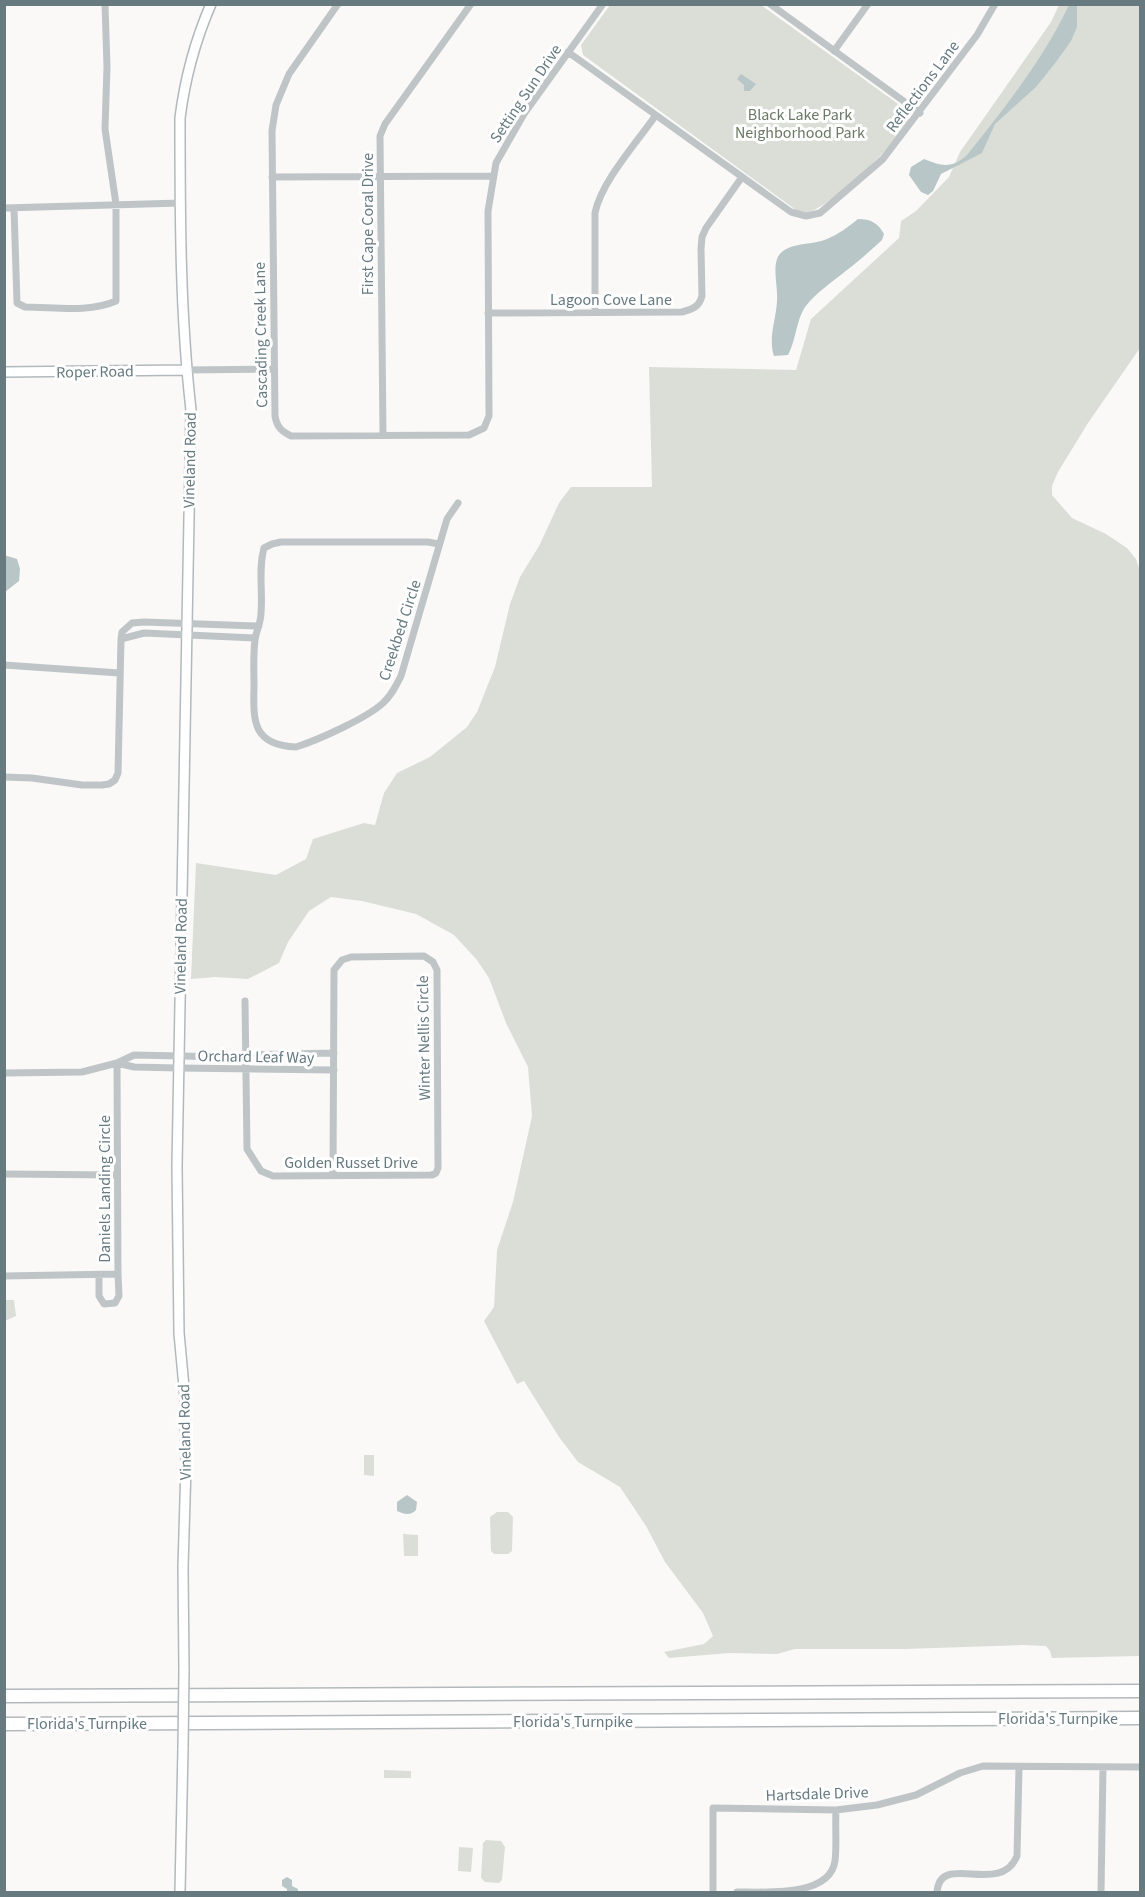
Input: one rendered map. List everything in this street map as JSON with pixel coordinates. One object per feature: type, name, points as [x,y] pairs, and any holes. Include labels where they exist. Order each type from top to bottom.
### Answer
[{"type":"highway","name":"Florida's Turnpike","points":[[4,1696],[1140,1691]]},
{"type":"highway","name":"Florida's Turnpike","points":[[4,1724],[1140,1718]]},
{"type":"main road","name":"Vineland Road","points":[[180,1893],[186,1479],[185,1398],[179,1333],[178,1056],[190,410],[186,370],[180,118],[190,60],[211,4]]},
{"type":"main road","name":"Roper Road","points":[[4,372],[186,370]]},
{"type":"street","points":[[14,208],[17,303],[25,307],[93,308],[104,307],[116,301],[116,204],[105,129],[107,68],[105,4]]},
{"type":"street","name":"Cascading Creek Lane","points":[[338,4],[289,74],[276,105],[272,131],[276,424],[281,431],[291,436],[470,435],[484,428],[489,416],[488,313]]},
{"type":"street","name":"First Cape Coral Drive","points":[[383,435],[380,136],[386,124],[471,4]]},
{"type":"street","name":"Setting Sun Drive","points":[[488,313],[488,211],[496,163],[512,131],[603,4]]},
{"type":"street","points":[[770,4],[920,113]]},
{"type":"street","points":[[834,51],[868,4]]},
{"type":"street","name":"Reflections Lane","points":[[568,52],[791,212],[806,216],[820,213],[883,159],[977,35],[995,4]]},
{"type":"street","points":[[595,312],[595,213],[597,203],[603,189],[656,115]]},
{"type":"street","points":[[272,177],[493,176]]},
{"type":"street","name":"Lagoon Cove Lane","points":[[488,313],[681,312],[693,310],[700,304],[702,296],[702,237],[742,177]]},
{"type":"street","points":[[4,208],[181,203]]},
{"type":"street","points":[[186,370],[274,369]]},
{"type":"street","name":"Creekbed Circle","points":[[439,544],[428,542],[272,544],[264,548],[261,558],[261,613],[255,638],[254,715],[261,736],[283,747],[296,747],[371,712],[394,691],[401,676],[447,519],[458,503]]},
{"type":"street","points":[[144,622],[144,633]]},
{"type":"street","points":[[4,777],[32,778],[82,785],[109,784],[115,780],[118,773],[121,639],[122,632],[132,623],[259,626]]},
{"type":"street","points":[[121,639],[144,633],[255,638]]},
{"type":"street","points":[[4,665],[119,674]]},
{"type":"street","name":"Winter Nellis Circle","points":[[333,1175],[334,970],[342,960],[351,957],[424,956],[433,962],[437,970],[438,1168],[436,1173]]},
{"type":"street","name":"Golden Russet Drive","points":[[245,1001],[247,1149],[261,1171],[273,1176],[432,1175],[436,1173]]},
{"type":"street","name":"Orchard Leaf Way","points":[[178,1056],[220,1057],[334,1053]]},
{"type":"street","points":[[4,1073],[67,1074],[117,1063],[134,1055],[178,1056]]},
{"type":"street","points":[[143,1055],[143,1067]]},
{"type":"street","points":[[220,1057],[220,1068]]},
{"type":"street","points":[[117,1063],[143,1067],[178,1068]]},
{"type":"street","name":"Daniels Landing Circle","points":[[4,1276],[118,1275],[117,1063]]},
{"type":"street","name":"Orchard Leaf Way","points":[[178,1068],[334,1070]]},
{"type":"street","points":[[4,1174],[117,1175]]},
{"type":"street","points":[[99,1275],[99,1296],[104,1304],[114,1304],[117,1300],[118,1275]]},
{"type":"street","name":"Hartsdale Drive","points":[[713,1893],[713,1809],[836,1810],[877,1805],[916,1795],[960,1773],[983,1766],[1140,1767]]},
{"type":"street","points":[[1101,1893],[1103,1767]]},
{"type":"street","points":[[937,1893],[937,1887],[944,1877],[956,1873],[991,1875],[1003,1873],[1013,1865],[1017,1856],[1019,1768]]},
{"type":"street","points":[[737,1893],[796,1892],[815,1888],[829,1877],[835,1863],[836,1810]]},
{"type":"green space","name":"Black Lake Park Neighborhood Park","points":[[610,5],[761,5],[901,106],[908,113],[908,122],[894,142],[836,196],[812,211],[796,210],[583,55],[581,45]]},
{"type":"green space","points":[[1059,5],[1140,5],[1140,348],[1088,423],[1058,472],[1052,486],[1052,495],[1072,518],[1106,534],[1127,548],[1136,559],[1140,571],[1140,1656],[1052,1658],[1046,1646],[1023,1645],[904,1649],[795,1649],[777,1654],[730,1653],[669,1658],[664,1652],[704,1644],[713,1636],[703,1613],[665,1562],[646,1526],[620,1487],[578,1462],[559,1437],[524,1381],[517,1384],[484,1321],[494,1307],[497,1250],[513,1202],[532,1116],[528,1067],[506,1023],[489,978],[477,960],[454,935],[416,914],[362,901],[331,897],[309,911],[288,942],[279,963],[248,979],[215,977],[191,979],[196,863],[276,875],[306,859],[313,839],[364,823],[375,825],[384,793],[397,773],[430,757],[467,727],[477,712],[495,667],[510,604],[520,577],[539,546],[559,503],[571,487],[652,487],[649,367],[796,370],[811,319],[899,238],[901,221],[916,211],[949,177],[960,152],[1051,22]]},
{"type":"green space","points":[[5,1300],[14,1300],[16,1316],[5,1321]]},
{"type":"green space","points":[[364,1455],[374,1455],[374,1476],[364,1475]]},
{"type":"green space","points":[[497,1512],[508,1512],[513,1517],[512,1551],[508,1554],[494,1554],[491,1551],[490,1517]]},
{"type":"green space","points":[[403,1534],[418,1535],[418,1556],[404,1556]]},
{"type":"green space","points":[[384,1770],[411,1771],[411,1778],[384,1778]]},
{"type":"green space","points":[[486,1840],[501,1841],[505,1847],[502,1880],[499,1883],[485,1882],[481,1878],[483,1843]]},
{"type":"green space","points":[[459,1847],[473,1848],[471,1872],[458,1871]]},
{"type":"shaded area","points":[[1069,5],[1077,5],[1077,27],[1071,41],[1056,62],[1036,87],[995,124],[982,153],[941,174],[933,191],[928,195],[921,192],[909,175],[911,167],[924,159],[941,165],[956,163],[967,155],[1035,64]]},
{"type":"shaded area","points":[[741,74],[756,84],[750,91],[744,91],[744,85],[737,79]]},
{"type":"shaded area","points":[[858,219],[877,224],[884,234],[882,240],[825,287],[805,307],[788,355],[774,356],[772,342],[777,301],[775,269],[777,259],[786,249],[827,239]]},
{"type":"shaded area","points":[[4,555],[17,559],[20,569],[19,581],[5,592]]},
{"type":"shaded area","points":[[407,1495],[417,1502],[416,1510],[404,1514],[397,1511],[397,1502]]},
{"type":"shaded area","points":[[287,1877],[292,1880],[292,1886],[298,1889],[298,1892],[287,1892],[287,1889],[282,1886],[282,1880]]}]
